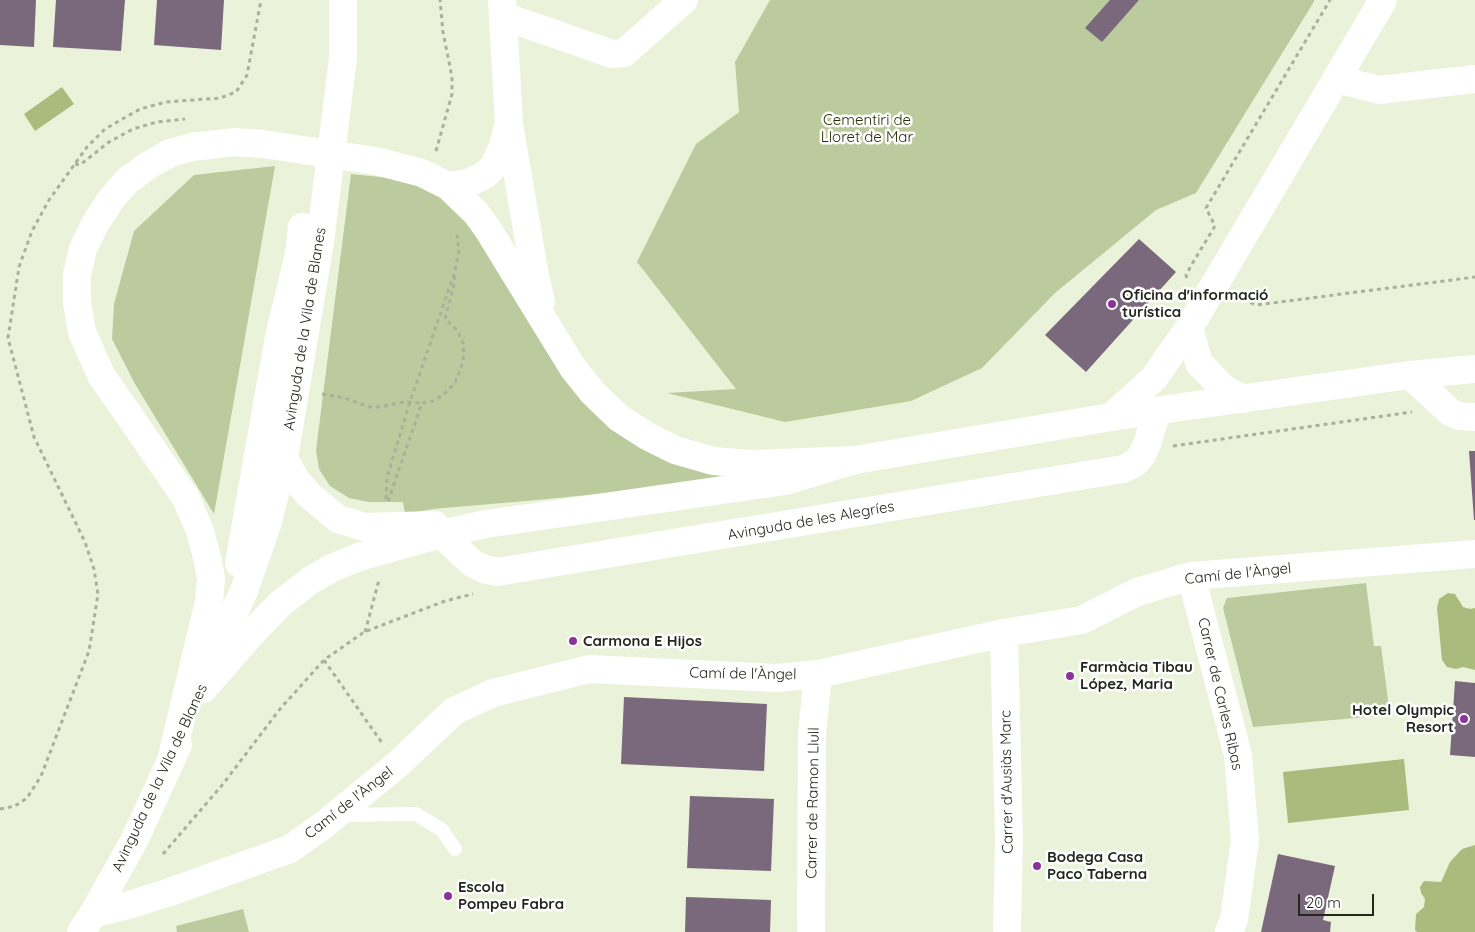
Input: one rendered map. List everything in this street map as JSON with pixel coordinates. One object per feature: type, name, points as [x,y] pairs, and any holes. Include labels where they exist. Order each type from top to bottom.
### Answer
[{"type":"main road","name":"Avinguda de la Vila de Blanes","points":[[218,647],[239,563],[279,337],[299,254],[323,72],[338,0]]},
{"type":"main road","name":"Avinguda de la Vila de Blanes","points":[[87,923],[134,841],[171,760],[203,688],[218,647],[244,591],[267,525],[284,458],[320,242],[343,58],[343,0]]},
{"type":"main road","points":[[547,328],[535,276],[509,124],[503,8],[612,54],[624,53],[684,0]]},
{"type":"main road","points":[[1111,417],[1154,378],[1189,328],[1384,0]]},
{"type":"main road","points":[[1336,79],[1379,90],[1475,79]]},
{"type":"main road","points":[[448,186],[468,183],[485,175],[494,166],[509,124]]},
{"type":"main road","points":[[171,760],[208,602],[211,578],[208,561],[200,531],[186,498],[101,375],[90,354],[82,332],[77,302],[77,275],[83,250],[94,224],[112,198],[128,180],[170,153],[192,147],[234,142],[263,144],[376,161],[422,173],[448,186],[466,203],[487,228],[573,368],[619,418],[647,436],[675,450],[713,461],[752,464],[855,460]]},
{"type":"main road","points":[[299,254],[294,318],[276,441],[296,480],[309,496],[338,519],[364,527],[486,524]]},
{"type":"main road","points":[[1189,328],[1198,363],[1224,388],[1243,399]]},
{"type":"main road","points":[[203,688],[281,603],[310,580],[332,568],[359,557],[441,534],[486,524],[785,481],[855,460],[1111,417],[1410,375],[1475,369]]},
{"type":"main road","points":[[1410,375],[1450,412],[1460,416],[1475,417]]},
{"type":"main road","name":"Avinguda de les Alegríes","points":[[441,534],[472,563],[484,569],[505,572],[1124,469],[1135,463],[1142,455],[1148,444],[1157,411]]},
{"type":"main road","name":"Camí de l'Àngel","points":[[87,923],[129,905],[290,848],[336,815],[403,760],[454,711],[493,693],[589,669],[777,678],[818,674],[1004,633],[1082,620],[1137,592],[1191,576],[1475,554]]},
{"type":"main road","name":"Carrer de Carles Ribas","points":[[1191,576],[1238,756],[1245,840],[1234,919],[1230,932]]},
{"type":"main road","name":"Carrer d'Ausiàs Marc","points":[[1004,633],[1009,839],[1007,932]]},
{"type":"main road","name":"Carrer de Ramon Llull","points":[[811,932],[812,734],[818,674]]},
{"type":"lane","points":[[336,815],[416,814],[442,830],[455,849]]},
{"type":"path","points":[[436,157],[439,138],[452,94],[452,77],[443,32],[440,0]]},
{"type":"path","points":[[1188,280],[1186,275],[1215,226],[1206,208],[1330,0]]},
{"type":"path","points":[[422,403],[385,508],[386,477],[454,274],[459,251],[459,239],[456,232]]},
{"type":"path","points":[[319,393],[345,398],[369,407],[410,402],[422,403],[432,401],[443,394],[455,383],[464,356],[463,343],[457,330],[445,319],[455,281],[454,274]]},
{"type":"path","points":[[1230,300],[1245,300],[1256,305],[1475,278]]},
{"type":"path","points":[[364,632],[381,571]]},
{"type":"path","points":[[163,854],[223,784],[280,709],[324,660],[364,632],[445,601],[476,593]]},
{"type":"path","points":[[324,660],[383,744]]},
{"type":"green space","name":"Cementiri de Lloret de Mar","points":[[770,0],[1315,0],[1196,193],[1156,210],[1055,293],[982,368],[911,401],[785,422],[667,393],[736,389],[637,262],[696,144],[739,112],[735,62]]},
{"type":"green space","points":[[275,166],[214,514],[135,384],[112,339],[114,304],[134,231],[194,175]]},
{"type":"green space","points":[[351,174],[390,178],[428,188],[457,205],[575,385],[730,472],[729,481],[433,509],[405,514],[403,502],[369,502],[349,498],[330,486],[319,469],[316,450]]},
{"type":"green space","points":[[1366,583],[1374,646],[1381,646],[1390,715],[1253,727],[1223,608],[1227,598]]},
{"type":"green space","points":[[243,909],[249,932],[177,932],[176,926]]},
{"type":"shaded area","points":[[62,87],[74,104],[35,131],[24,114]]},
{"type":"shaded area","points":[[1448,593],[1455,594],[1463,607],[1475,608],[1475,670],[1463,667],[1456,669],[1447,667],[1442,660],[1437,608],[1439,599]]},
{"type":"shaded area","points":[[1404,759],[1409,810],[1288,823],[1283,772]]},
{"type":"shaded area","points":[[1475,845],[1475,932],[1417,932],[1415,930],[1416,914],[1424,907],[1425,899],[1420,887],[1424,881],[1441,882],[1450,862],[1462,849]]},
{"type":"building","points":[[0,0],[36,0],[34,47],[0,45]]},
{"type":"building","points":[[56,0],[125,0],[121,51],[53,47]]},
{"type":"building","points":[[157,0],[224,0],[221,50],[154,45]]},
{"type":"building","points":[[1110,0],[1139,0],[1102,42],[1085,28]]},
{"type":"building","name":"Oficina d'informació turística","points":[[1139,239],[1176,272],[1086,372],[1045,335]]},
{"type":"building","points":[[1469,451],[1475,451],[1475,520],[1474,520]]},
{"type":"building","name":"Hotel Olympic Resort","points":[[1455,681],[1475,683],[1475,757],[1450,755]]},
{"type":"building","points":[[624,697],[767,704],[764,771],[621,764]]},
{"type":"building","points":[[690,796],[774,799],[771,871],[687,868]]},
{"type":"building","points":[[1278,854],[1335,866],[1323,920],[1331,922],[1330,932],[1261,932]]},
{"type":"building","points":[[686,897],[771,900],[770,932],[685,932]]},
{"type":"place","name":"Oficina d'informació turística","points":[[1112,304]]},
{"type":"place","name":"Carmona E Hijos","points":[[573,641]]},
{"type":"place","name":"Farmàcia Tibau López, Maria","points":[[1070,676]]},
{"type":"place","name":"Hotel Olympic Resort","points":[[1464,719]]},
{"type":"place","name":"Bodega Casa Paco Taberna","points":[[1037,866]]},
{"type":"place","name":"Escola Pompeu Fabra","points":[[448,896]]}]
